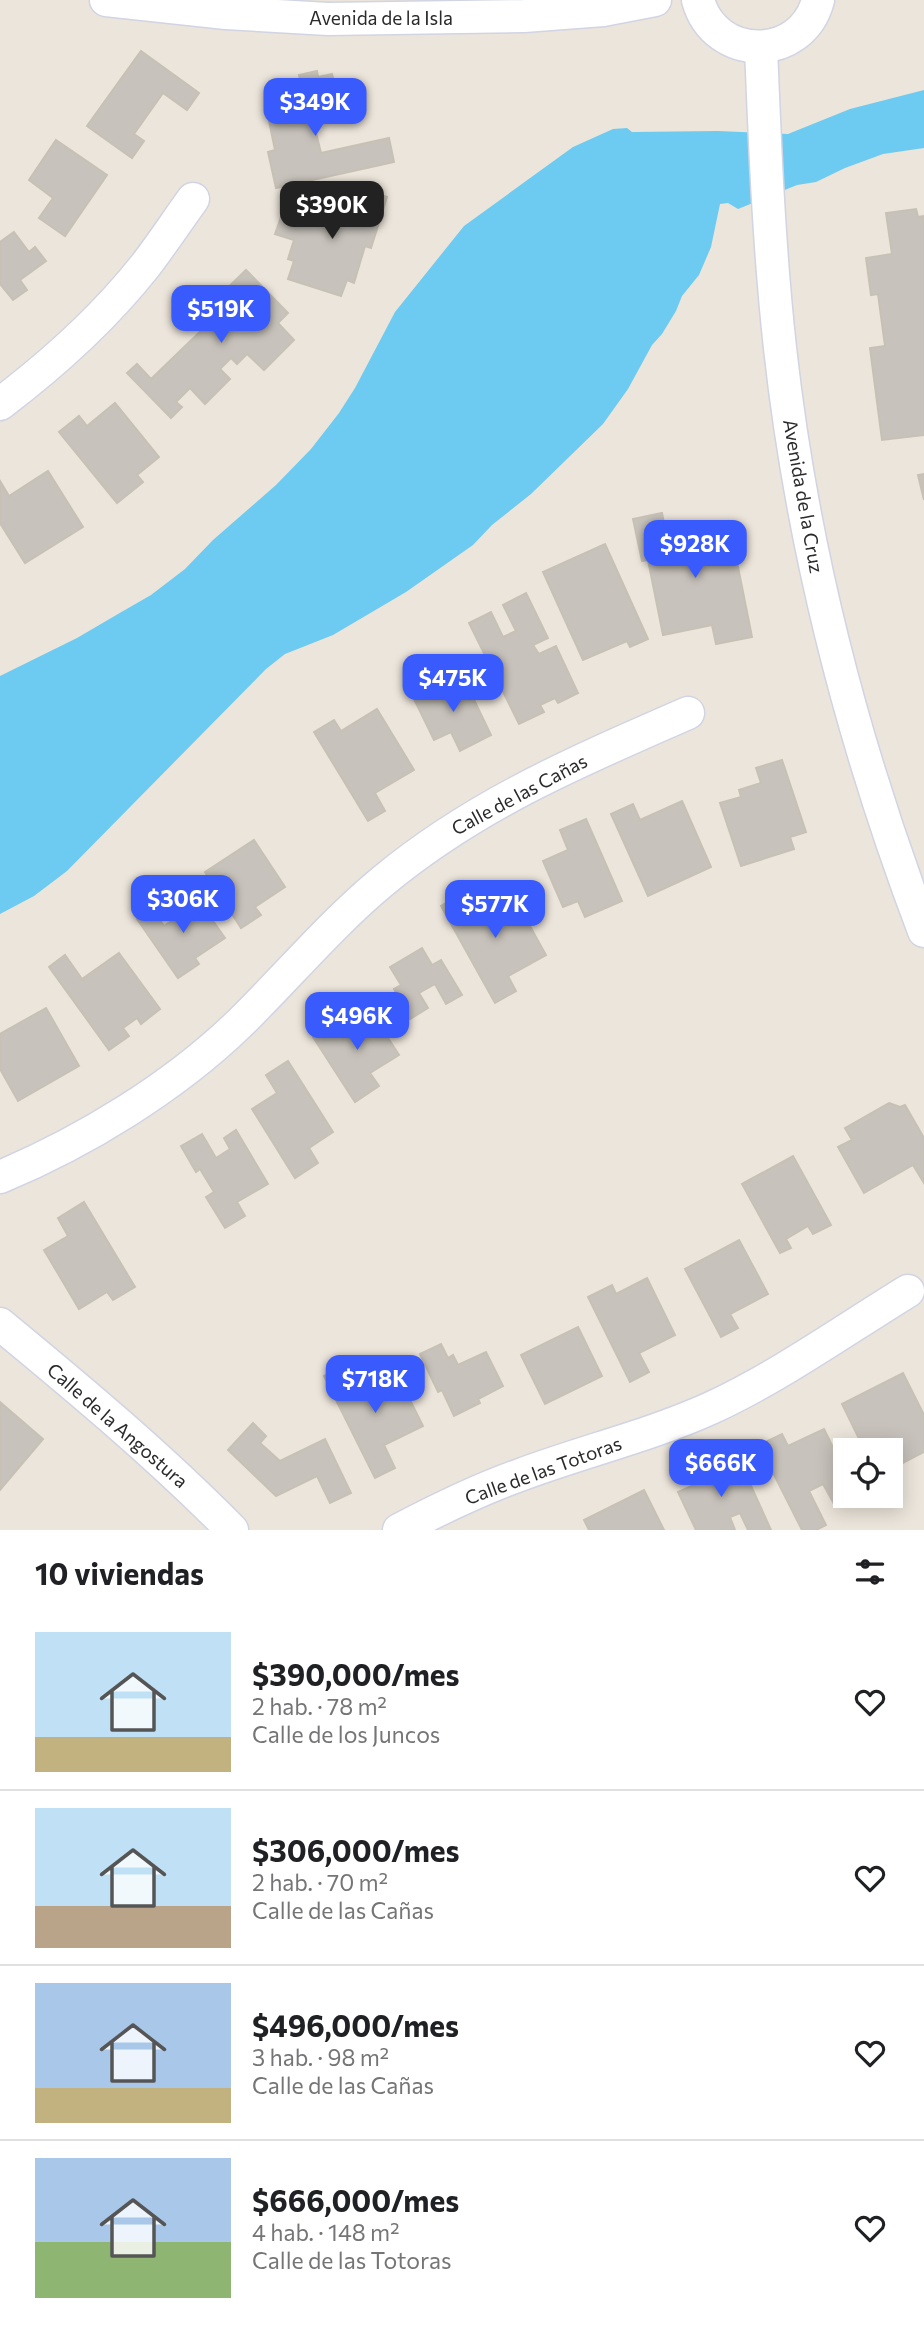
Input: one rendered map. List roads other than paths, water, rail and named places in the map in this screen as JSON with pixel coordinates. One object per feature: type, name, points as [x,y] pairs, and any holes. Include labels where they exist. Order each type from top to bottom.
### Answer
[{"type":"street","name":"Avenida de la Isla","points":[[106,0],[226,13],[328,19],[524,16],[603,10],[655,0]]},
{"type":"street","points":[[698,0],[711,26],[725,38],[742,45],[761,47],[778,44],[794,36],[807,24],[818,0]]},
{"type":"street","name":"Avenida de la Cruz","points":[[761,47],[768,212],[780,349],[798,476],[843,681],[895,855],[924,931]]},
{"type":"street","points":[[0,404],[42,372],[112,304],[145,265],[193,199]]},
{"type":"street","name":"Calle de las Cañas","points":[[0,1177],[84,1135],[142,1099],[205,1054],[240,1023],[344,914],[429,845],[487,807],[547,775],[688,713]]},
{"type":"street","name":"Calle de las Totoras","points":[[400,1530],[446,1505],[521,1474],[657,1430],[712,1407],[782,1371],[908,1291]]},
{"type":"street","name":"Calle de la Angostura","points":[[0,1324],[105,1410],[195,1492],[232,1530]]},
{"type":"water","points":[[924,90],[924,148],[883,154],[816,182],[797,185],[738,209],[728,203],[720,204],[711,247],[699,275],[682,296],[662,334],[652,345],[628,389],[603,424],[531,494],[492,525],[473,545],[406,592],[333,635],[285,654],[266,669],[67,871],[34,896],[0,914],[0,676],[77,638],[151,595],[185,569],[213,540],[276,485],[311,449],[339,413],[395,312],[464,226],[573,147],[613,129],[627,128],[632,132],[718,131],[788,134],[850,109]]}]
